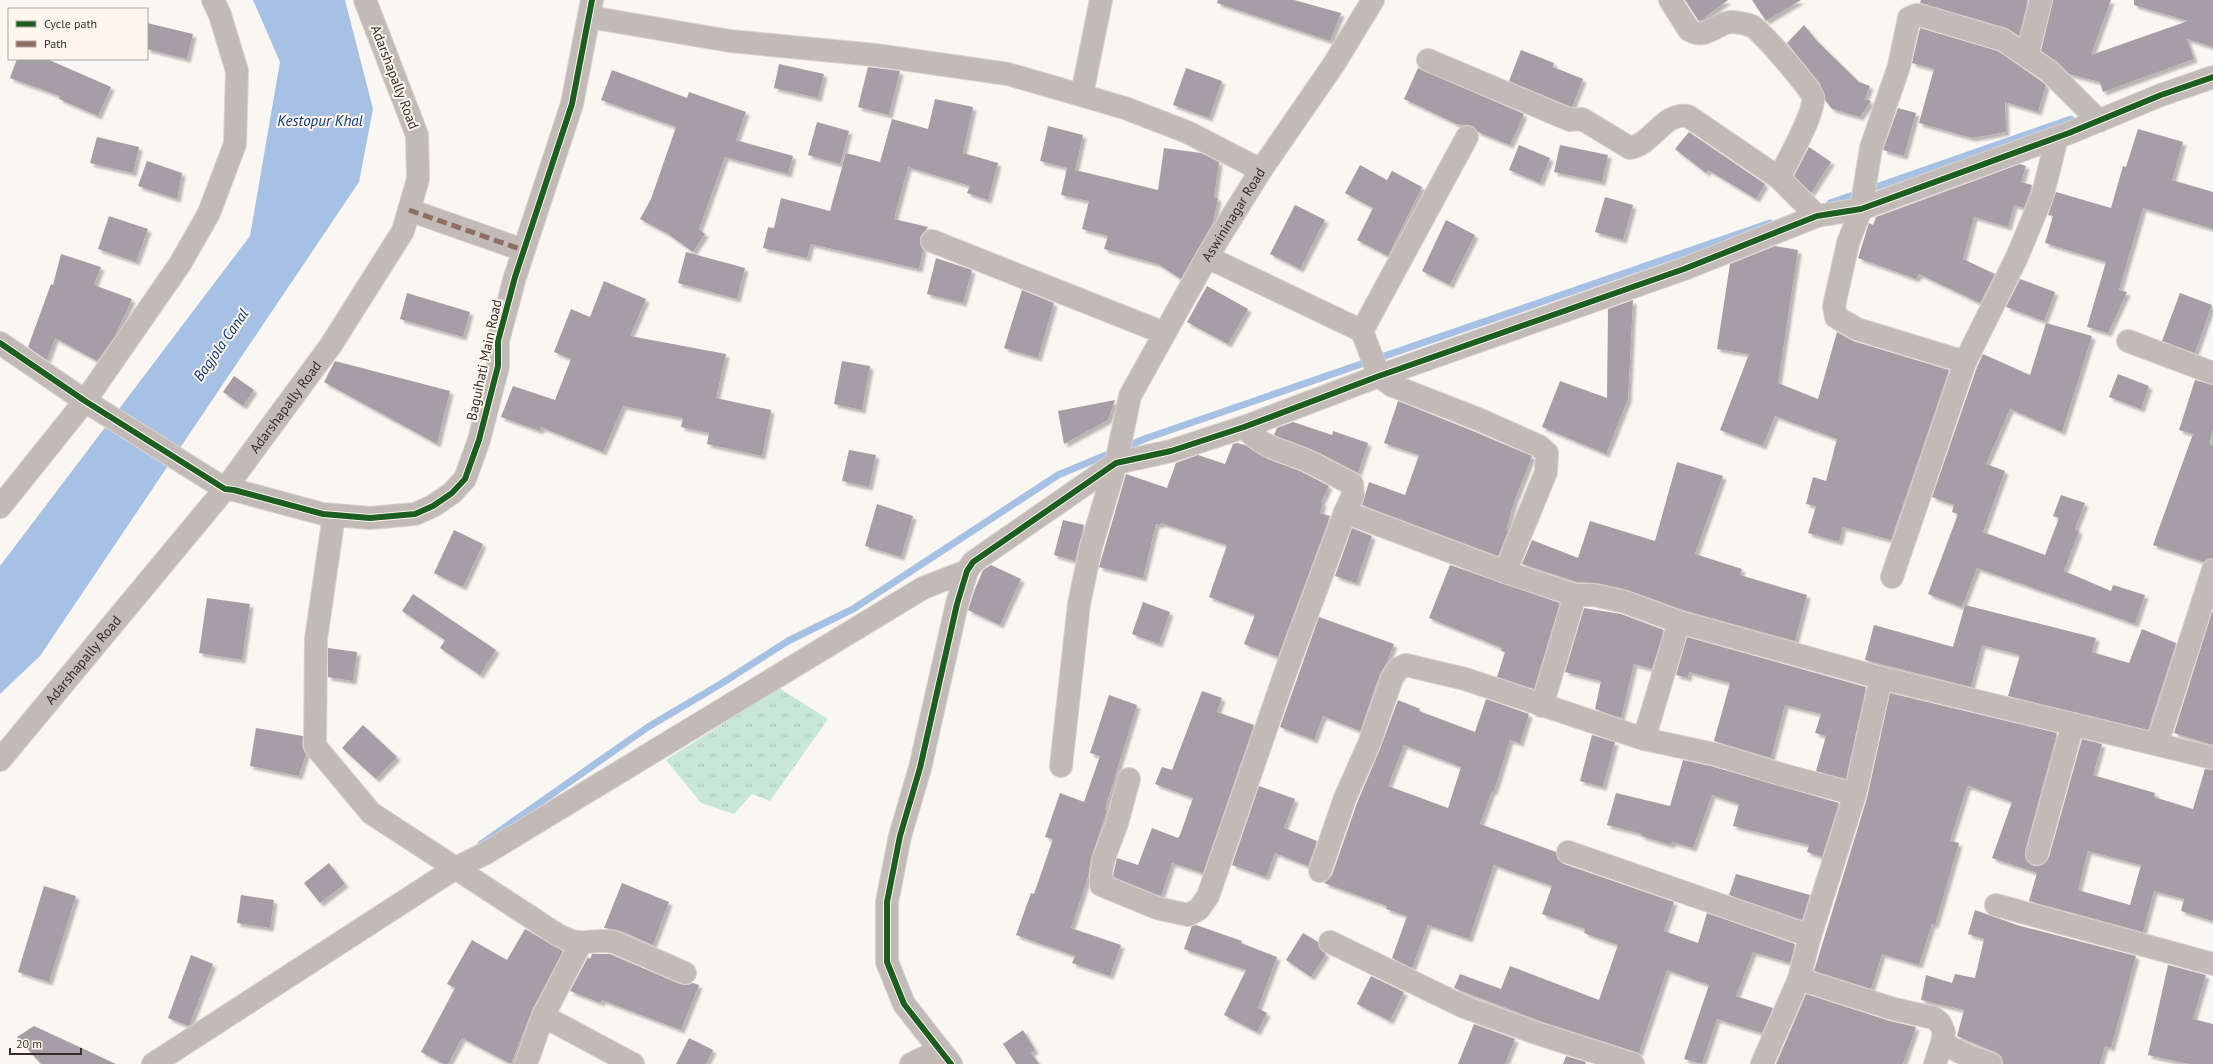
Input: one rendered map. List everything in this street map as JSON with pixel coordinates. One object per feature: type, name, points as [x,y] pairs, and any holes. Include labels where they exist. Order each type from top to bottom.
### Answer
[{"type":"street","points":[[0,507],[85,401],[183,257],[209,213],[235,144],[237,71],[220,15],[213,0]]},
{"type":"street","name":"Adarshapally Road","points":[[0,760],[225,489],[331,345],[403,231],[418,179],[417,135],[365,0]]},
{"type":"street","points":[[1082,94],[1101,0]]},
{"type":"street","name":"Aswininagar Road","points":[[1061,766],[1079,604],[1091,547],[1117,453],[1130,396],[1207,258],[1262,170],[1334,64],[1371,0]]},
{"type":"street","points":[[1670,0],[1689,30],[1694,33],[1706,33],[1730,22],[1753,26],[1783,56],[1808,88],[1813,97],[1810,113],[1779,178]]},
{"type":"street","points":[[2027,56],[2041,0]]},
{"type":"street","points":[[590,8],[730,41],[875,55],[1008,74],[1082,94],[1125,108],[1187,132],[1262,170]]},
{"type":"street","name":"Baguihati Main Road","points":[[225,489],[234,490],[323,514],[370,518],[415,514],[433,506],[452,493],[465,479],[479,440],[489,402],[498,366],[498,341],[523,250],[572,104],[590,8]]},
{"type":"street","points":[[1965,362],[1857,329],[1836,317],[1834,306],[1848,243],[1862,204],[1871,148],[1899,66],[1910,18],[1916,16],[1925,8],[2003,40],[2049,71],[2099,121]]},
{"type":"street","points":[[1428,60],[1570,120],[1582,119],[1630,148],[1638,146],[1674,116],[1688,116],[1779,178],[1817,216]]},
{"type":"street","points":[[911,1064],[945,1057],[904,1004],[887,962],[887,902],[900,836],[920,768],[957,604],[967,571],[973,562],[1117,453],[1170,451],[1244,427],[1375,366],[1684,269],[1817,216],[1862,204],[2057,138],[2161,95],[2213,77]]},
{"type":"street","points":[[1362,331],[1467,137]]},
{"type":"street","points":[[1892,577],[1965,362],[2017,257],[2042,197],[2057,138]]},
{"type":"street","points":[[409,210],[523,250]]},
{"type":"street","points":[[932,241],[1164,333]]},
{"type":"street","points":[[1207,258],[1362,331],[1375,366],[1391,385],[1478,419],[1539,446],[1547,453],[1546,472],[1505,572]]},
{"type":"street","points":[[2128,341],[2213,372]]},
{"type":"street","points":[[0,343],[85,401],[225,489]]},
{"type":"street","points":[[1129,779],[1116,824],[1105,852],[1100,875],[1101,885],[1157,908],[1188,915],[1199,909],[1208,896],[1287,668],[1345,512],[1353,495],[1352,484],[1305,460],[1257,441],[1244,427]]},
{"type":"street","points":[[1345,512],[1505,572],[1575,595],[1594,595],[1625,602],[1679,622],[1881,678],[2213,758]]},
{"type":"street","points":[[334,515],[316,639],[315,746],[371,813],[448,865],[558,935],[581,943],[603,940],[614,942],[685,973]]},
{"type":"street","points":[[2157,744],[2213,570]]},
{"type":"street","points":[[154,1064],[448,865],[486,853],[923,588],[967,571]]},
{"type":"street","points":[[1542,706],[1575,595]]},
{"type":"street","points":[[1644,740],[1679,622]]},
{"type":"street","points":[[1320,871],[1345,798],[1369,744],[1392,678],[1400,668],[1406,665],[1465,679],[1644,740],[1714,754],[1787,776],[1855,794]]},
{"type":"street","points":[[1762,1064],[1799,978],[1810,936],[1855,794],[1881,678]]},
{"type":"street","points":[[2037,854],[2073,724]]},
{"type":"street","points":[[1568,852],[1810,936]]},
{"type":"street","points":[[1996,904],[2212,959]]},
{"type":"street","points":[[1330,942],[1464,1007],[1536,1033],[1633,1064]]},
{"type":"street","points":[[526,1064],[543,1016],[581,943]]},
{"type":"street","points":[[1799,978],[1894,1009],[1934,1018],[1940,1023],[1944,1032],[1935,1064]]},
{"type":"street","points":[[543,1016],[633,1064]]},
{"type":"street","points":[[1942,1043],[1970,1057],[1991,1064]]},
{"type":"green space","points":[[779,688],[828,719],[770,801],[752,794],[734,814],[701,803],[666,760]]},
{"type":"water","name":"Kestopur Khal","points":[[253,0],[345,0],[373,109],[359,182],[40,656],[0,694],[0,566],[250,236],[280,62]]},
{"type":"building","points":[[1218,0],[1294,0],[1341,13],[1330,41],[1217,3]]},
{"type":"building","points":[[1685,0],[1728,0],[1700,21]]},
{"type":"building","points":[[1752,0],[1801,0],[1766,21]]},
{"type":"building","points":[[1921,0],[2028,0],[2019,36],[2007,28],[1920,3]]},
{"type":"building","points":[[2053,0],[2111,0],[2091,55],[2188,21],[2134,5],[2134,0],[2213,0],[2213,47],[2187,39],[2194,59],[2103,92],[2100,82],[2069,74],[2056,61],[2041,51]]},
{"type":"building","points":[[148,23],[193,34],[187,59],[148,49]]},
{"type":"building","points":[[1804,25],[1816,40],[1859,82],[1870,86],[1865,99],[1871,101],[1860,117],[1832,109],[1825,100],[1820,84],[1787,43]]},
{"type":"building","points":[[1920,28],[1998,51],[2041,81],[2046,85],[2038,112],[2005,102],[2006,132],[1972,138],[1919,123],[1934,69],[1912,63]]},
{"type":"building","points":[[1521,50],[1554,63],[1553,67],[1583,79],[1572,107],[1509,81]]},
{"type":"building","points":[[17,60],[49,60],[111,87],[98,116],[59,99],[60,96],[10,78]]},
{"type":"building","points":[[779,64],[824,74],[818,98],[774,88]]},
{"type":"building","points":[[868,67],[900,71],[889,115],[858,107]]},
{"type":"building","points":[[1186,68],[1222,81],[1209,118],[1173,105]]},
{"type":"building","points":[[1418,68],[1524,114],[1510,145],[1478,132],[1473,126],[1457,124],[1404,99]]},
{"type":"building","points":[[612,70],[687,98],[689,92],[746,112],[736,140],[793,156],[788,174],[725,157],[699,229],[705,234],[693,252],[668,234],[640,219],[651,199],[676,127],[601,100]]},
{"type":"building","points":[[935,99],[973,107],[963,153],[998,163],[988,200],[967,193],[970,186],[908,167],[894,219],[928,227],[920,237],[920,243],[923,250],[919,269],[811,244],[807,258],[763,248],[768,227],[774,228],[781,198],[830,211],[846,153],[880,162],[892,119],[928,129]]},
{"type":"building","points":[[1898,108],[1916,113],[1904,156],[1883,150]]},
{"type":"building","points":[[817,122],[849,131],[840,164],[808,155]]},
{"type":"building","points":[[1048,126],[1083,135],[1075,170],[1040,161]]},
{"type":"building","points":[[2138,129],[2183,142],[2172,180],[2213,192],[2213,229],[2143,208],[2119,290],[2127,292],[2108,333],[2087,327],[2106,262],[2045,243],[2053,216],[2048,215],[2056,192],[2111,208],[2123,166],[2126,167]]},
{"type":"building","points":[[1689,132],[1765,184],[1756,199],[1708,170],[1706,173],[1675,149]]},
{"type":"building","points":[[97,137],[139,147],[133,173],[90,163]]},
{"type":"building","points":[[1519,145],[1550,158],[1540,183],[1509,170]]},
{"type":"building","points":[[1560,145],[1608,155],[1602,182],[1554,172]]},
{"type":"building","points":[[1809,147],[1831,162],[1811,193],[1794,176]]},
{"type":"building","points":[[1164,148],[1201,153],[1219,162],[1214,197],[1218,198],[1213,223],[1181,279],[1158,264],[1104,249],[1108,236],[1082,229],[1089,201],[1061,195],[1067,168],[1158,190]]},
{"type":"building","points":[[147,161],[182,173],[177,199],[138,186]]},
{"type":"building","points":[[2020,164],[2026,166],[2021,182],[2032,185],[2024,208],[2014,205],[2008,227],[1974,217],[1963,259],[1995,274],[1980,303],[1919,274],[1916,279],[1858,258],[1869,223],[1873,225],[1876,217]]},
{"type":"building","points":[[1360,165],[1387,180],[1392,171],[1422,187],[1388,256],[1357,240],[1373,208],[1345,193]]},
{"type":"building","points":[[1605,197],[1633,205],[1623,240],[1595,232]]},
{"type":"building","points":[[1295,205],[1325,220],[1300,269],[1270,254]]},
{"type":"building","points":[[109,216],[148,229],[136,262],[98,249]]},
{"type":"building","points":[[1446,220],[1475,235],[1450,285],[1422,271]]},
{"type":"building","points":[[1775,246],[1798,250],[1778,383],[1818,399],[1837,332],[1853,341],[1949,370],[1891,540],[1843,527],[1839,542],[1808,533],[1816,506],[1806,504],[1813,477],[1826,481],[1837,439],[1775,416],[1763,446],[1720,430],[1749,354],[1717,349],[1730,264]]},
{"type":"building","points":[[686,252],[745,268],[737,299],[678,283]]},
{"type":"building","points":[[61,254],[101,267],[94,285],[132,299],[115,336],[97,361],[55,338],[47,360],[28,347],[51,284],[53,285]]},
{"type":"building","points":[[936,258],[972,270],[963,303],[927,294]]},
{"type":"building","points":[[2020,279],[2055,292],[2044,321],[2006,307]]},
{"type":"building","points":[[604,281],[646,299],[630,336],[726,354],[716,398],[771,410],[762,456],[707,444],[709,433],[681,427],[683,418],[623,406],[603,452],[541,427],[540,431],[501,417],[513,386],[555,400],[571,359],[554,352],[571,309],[590,317]]},
{"type":"building","points":[[1207,286],[1248,309],[1228,344],[1187,322]]},
{"type":"building","points":[[1022,290],[1054,303],[1038,358],[1004,348]]},
{"type":"building","points":[[407,293],[470,312],[463,337],[400,319]]},
{"type":"building","points":[[2180,293],[2212,305],[2195,353],[2162,341]]},
{"type":"building","points":[[1633,300],[1628,399],[1606,454],[1542,427],[1560,381],[1607,398],[1608,309]]},
{"type":"building","points":[[2046,323],[2092,336],[2062,432],[2010,409],[1986,464],[2005,471],[1983,532],[2045,555],[2059,518],[2053,516],[2061,495],[2085,503],[2075,529],[2079,531],[2064,571],[2111,591],[2113,585],[2145,595],[2135,624],[1977,568],[1962,607],[1928,594],[1958,514],[1952,512],[1954,505],[1932,497],[1977,367],[1983,354],[2030,375]]},
{"type":"building","points":[[335,361],[450,391],[437,444],[324,382]]},
{"type":"building","points":[[842,361],[870,366],[862,410],[834,404]]},
{"type":"building","points":[[2118,374],[2149,386],[2141,409],[2109,397]]},
{"type":"building","points":[[234,376],[254,390],[243,406],[223,392]]},
{"type":"building","points":[[2195,380],[2213,385],[2213,429],[2209,444],[2213,445],[2213,558],[2204,562],[2153,545],[2193,434],[2179,430]]},
{"type":"building","points":[[1115,400],[1108,420],[1064,444],[1058,411]]},
{"type":"building","points":[[1398,401],[1532,456],[1514,502],[1506,531],[1508,531],[1498,556],[1362,505],[1369,482],[1405,495],[1419,455],[1384,443]]},
{"type":"building","points":[[1293,422],[1332,435],[1333,431],[1368,443],[1358,473],[1316,451],[1274,435],[1277,428]]},
{"type":"building","points":[[1237,443],[1245,445],[1268,459],[1300,471],[1329,486],[1321,502],[1323,503],[1320,513],[1330,516],[1278,657],[1244,644],[1255,615],[1209,597],[1227,545],[1161,523],[1160,525],[1156,524],[1143,578],[1099,567],[1126,474],[1167,488],[1176,463],[1198,455],[1225,464],[1233,444]]},
{"type":"building","points":[[849,450],[876,455],[869,487],[842,481]]},
{"type":"building","points":[[1677,462],[1723,476],[1695,554],[1742,569],[1740,575],[1807,595],[1795,641],[1683,610],[1628,590],[1597,583],[1577,582],[1522,564],[1532,540],[1578,558],[1590,521],[1655,541]]},
{"type":"building","points":[[877,504],[913,516],[901,557],[865,546]]},
{"type":"building","points":[[1063,520],[1084,525],[1075,561],[1054,555]]},
{"type":"building","points":[[1352,528],[1372,536],[1356,583],[1335,576]]},
{"type":"building","points":[[454,530],[483,544],[463,587],[434,573]]},
{"type":"building","points":[[991,565],[1021,579],[1000,625],[968,610],[983,570]]},
{"type":"building","points":[[1450,565],[1560,603],[1534,689],[1497,677],[1505,652],[1501,651],[1502,648],[1429,618]]},
{"type":"building","points":[[413,594],[496,650],[480,675],[440,648],[445,640],[402,611]]},
{"type":"building","points":[[207,598],[250,604],[242,660],[199,653]]},
{"type":"building","points":[[1143,602],[1170,612],[1159,644],[1132,634]]},
{"type":"building","points":[[1965,605],[2096,638],[2092,652],[2129,663],[2142,629],[2176,643],[2148,730],[2008,696],[2020,655],[1982,645],[1971,687],[1865,660],[1874,625],[1953,647]]},
{"type":"building","points":[[1584,608],[1621,614],[1664,630],[1652,669],[1634,664],[1621,718],[1595,709],[1601,681],[1565,672]]},
{"type":"building","points":[[2213,612],[2213,745],[2174,733]]},
{"type":"building","points":[[1319,617],[1394,644],[1386,664],[1380,674],[1360,731],[1323,716],[1314,740],[1280,727]]},
{"type":"building","points":[[1687,637],[1866,687],[1846,779],[1816,771],[1826,736],[1815,733],[1821,714],[1785,705],[1771,758],[1714,741],[1730,683],[1689,672],[1688,678],[1676,675]]},
{"type":"building","points":[[328,648],[357,652],[353,681],[328,677]]},
{"type":"building","points":[[1202,691],[1222,698],[1217,712],[1254,725],[1203,873],[1172,863],[1161,896],[1113,877],[1114,871],[1117,858],[1138,865],[1152,828],[1178,838],[1180,835],[1193,798],[1155,784],[1162,767],[1172,770]]},
{"type":"building","points":[[1890,693],[2057,733],[2025,851],[2025,857],[2028,862],[2034,866],[2045,863],[2049,857],[2082,739],[2102,744],[2093,775],[2155,793],[2154,797],[2193,809],[2205,769],[2213,770],[2213,921],[2181,911],[2184,899],[2154,891],[2143,932],[2029,901],[2037,873],[1992,858],[2012,802],[1969,786],[1967,787],[1950,841],[1959,843],[1935,925],[1932,924],[1919,965],[1882,954],[1871,989],[1814,971],[1867,798]],"holes":[[[2088,851],[2141,865],[2130,905],[2078,890]]]},
{"type":"building","points":[[1109,695],[1137,705],[1105,809],[1107,810],[1091,858],[1088,877],[1071,928],[1121,945],[1110,976],[1072,963],[1075,956],[1016,935],[1031,893],[1034,894],[1053,839],[1045,837],[1060,793],[1084,802],[1100,756],[1090,753]]},
{"type":"building","points":[[1486,699],[1529,714],[1520,743],[1510,740],[1494,791],[1492,791],[1480,824],[1556,852],[1558,860],[1564,864],[1674,902],[1664,931],[1698,943],[1707,913],[1795,944],[1790,963],[1753,952],[1736,996],[1773,1008],[1762,1033],[1717,1019],[1702,1064],[1684,1059],[1709,985],[1667,970],[1639,1053],[1540,1021],[1454,988],[1460,974],[1501,989],[1510,966],[1599,1000],[1618,945],[1584,933],[1585,929],[1542,914],[1552,886],[1494,865],[1469,939],[1428,925],[1412,968],[1392,958],[1407,916],[1386,909],[1387,906],[1324,883],[1332,875],[1357,803],[1380,749],[1398,700],[1420,709],[1419,711],[1475,732]],"holes":[[[1404,745],[1461,767],[1448,808],[1388,786]]]},
{"type":"building","points":[[363,725],[397,757],[376,779],[342,748]]},
{"type":"building","points":[[256,728],[303,736],[302,746],[306,754],[299,776],[250,766]]},
{"type":"building","points":[[1592,735],[1615,742],[1603,787],[1580,781]]},
{"type":"building","points":[[1683,760],[1711,766],[1839,803],[1822,857],[1807,852],[1809,845],[1733,826],[1739,804],[1712,795],[1693,848],[1672,842],[1671,845],[1641,836],[1642,834],[1607,825],[1616,793],[1670,806]]},
{"type":"building","points":[[1259,786],[1295,799],[1284,828],[1317,841],[1308,866],[1275,853],[1266,877],[1232,865]]},
{"type":"building","points":[[329,863],[345,884],[320,903],[304,883]]},
{"type":"building","points":[[1736,874],[1810,895],[1802,920],[1729,895]]},
{"type":"building","points":[[622,883],[669,902],[653,945],[619,930],[604,928]]},
{"type":"building","points":[[44,886],[76,896],[49,982],[18,972]]},
{"type":"building","points":[[241,895],[274,900],[270,928],[237,923]]},
{"type":"building","points":[[1975,910],[2017,925],[2136,956],[2111,1048],[2105,1046],[2100,1064],[2003,1064],[2001,1056],[1995,1052],[1957,1036],[1964,1010],[1921,1000],[1926,975],[1952,983],[1955,974],[1975,978],[1984,939],[1968,934]]},
{"type":"building","points":[[1196,925],[1242,941],[1241,943],[1277,957],[1258,1008],[1267,1013],[1257,1032],[1224,1015],[1246,970],[1184,949],[1192,926]]},
{"type":"building","points":[[525,929],[563,951],[532,1010],[511,1064],[462,1038],[448,1064],[444,1064],[421,1052],[455,988],[447,984],[472,940],[507,960]]},
{"type":"building","points":[[1303,933],[1318,942],[1320,949],[1326,954],[1311,977],[1286,960]]},
{"type":"building","points":[[592,954],[610,954],[680,984],[687,985],[693,983],[699,985],[681,1030],[602,1000],[601,1003],[570,991],[588,957],[590,959]]},
{"type":"building","points":[[191,955],[213,964],[189,1026],[168,1018]]},
{"type":"building","points":[[2168,965],[2206,975],[2193,1019],[2213,1024],[2213,1064],[2189,1064],[2148,1055]]},
{"type":"building","points":[[1371,976],[1404,992],[1390,1021],[1357,1004]]},
{"type":"building","points":[[1806,994],[1890,1021],[1916,1027],[1903,1064],[1776,1064]]},
{"type":"building","points":[[1474,1024],[1515,1039],[1505,1064],[1458,1064]]},
{"type":"building","points":[[34,1026],[116,1064],[41,1064],[17,1037]]},
{"type":"building","points":[[1023,1030],[1035,1050],[1031,1053],[1039,1064],[1016,1064],[1003,1044]]},
{"type":"building","points":[[689,1038],[713,1050],[706,1064],[676,1064]]},
{"type":"building","points":[[1566,1056],[1586,1062],[1585,1064],[1563,1064]]},
{"type":"waterway","points":[[1830,203],[2071,119]]},
{"type":"waterway","points":[[481,844],[648,727],[719,685],[788,641],[853,609],[1058,475],[1147,438],[1770,223]]},
{"type":"marked path","points":[[409,210],[523,250]]},
{"type":"cycle path","points":[[0,343],[85,401],[225,489],[234,490],[323,514],[370,518],[415,514],[433,506],[452,493],[465,479],[479,440],[498,366],[498,341],[515,277],[572,104],[592,0]]},
{"type":"cycle path","points":[[951,1064],[904,1004],[887,962],[887,902],[900,836],[920,768],[957,604],[967,571],[973,562],[1116,463],[1171,451],[1244,427],[1379,376],[1684,269],[1817,216],[1861,209],[2069,133],[2161,95],[2213,77]]},
{"type":"water label","name":"Bagjola Canal","points":[[221,345]]}]
